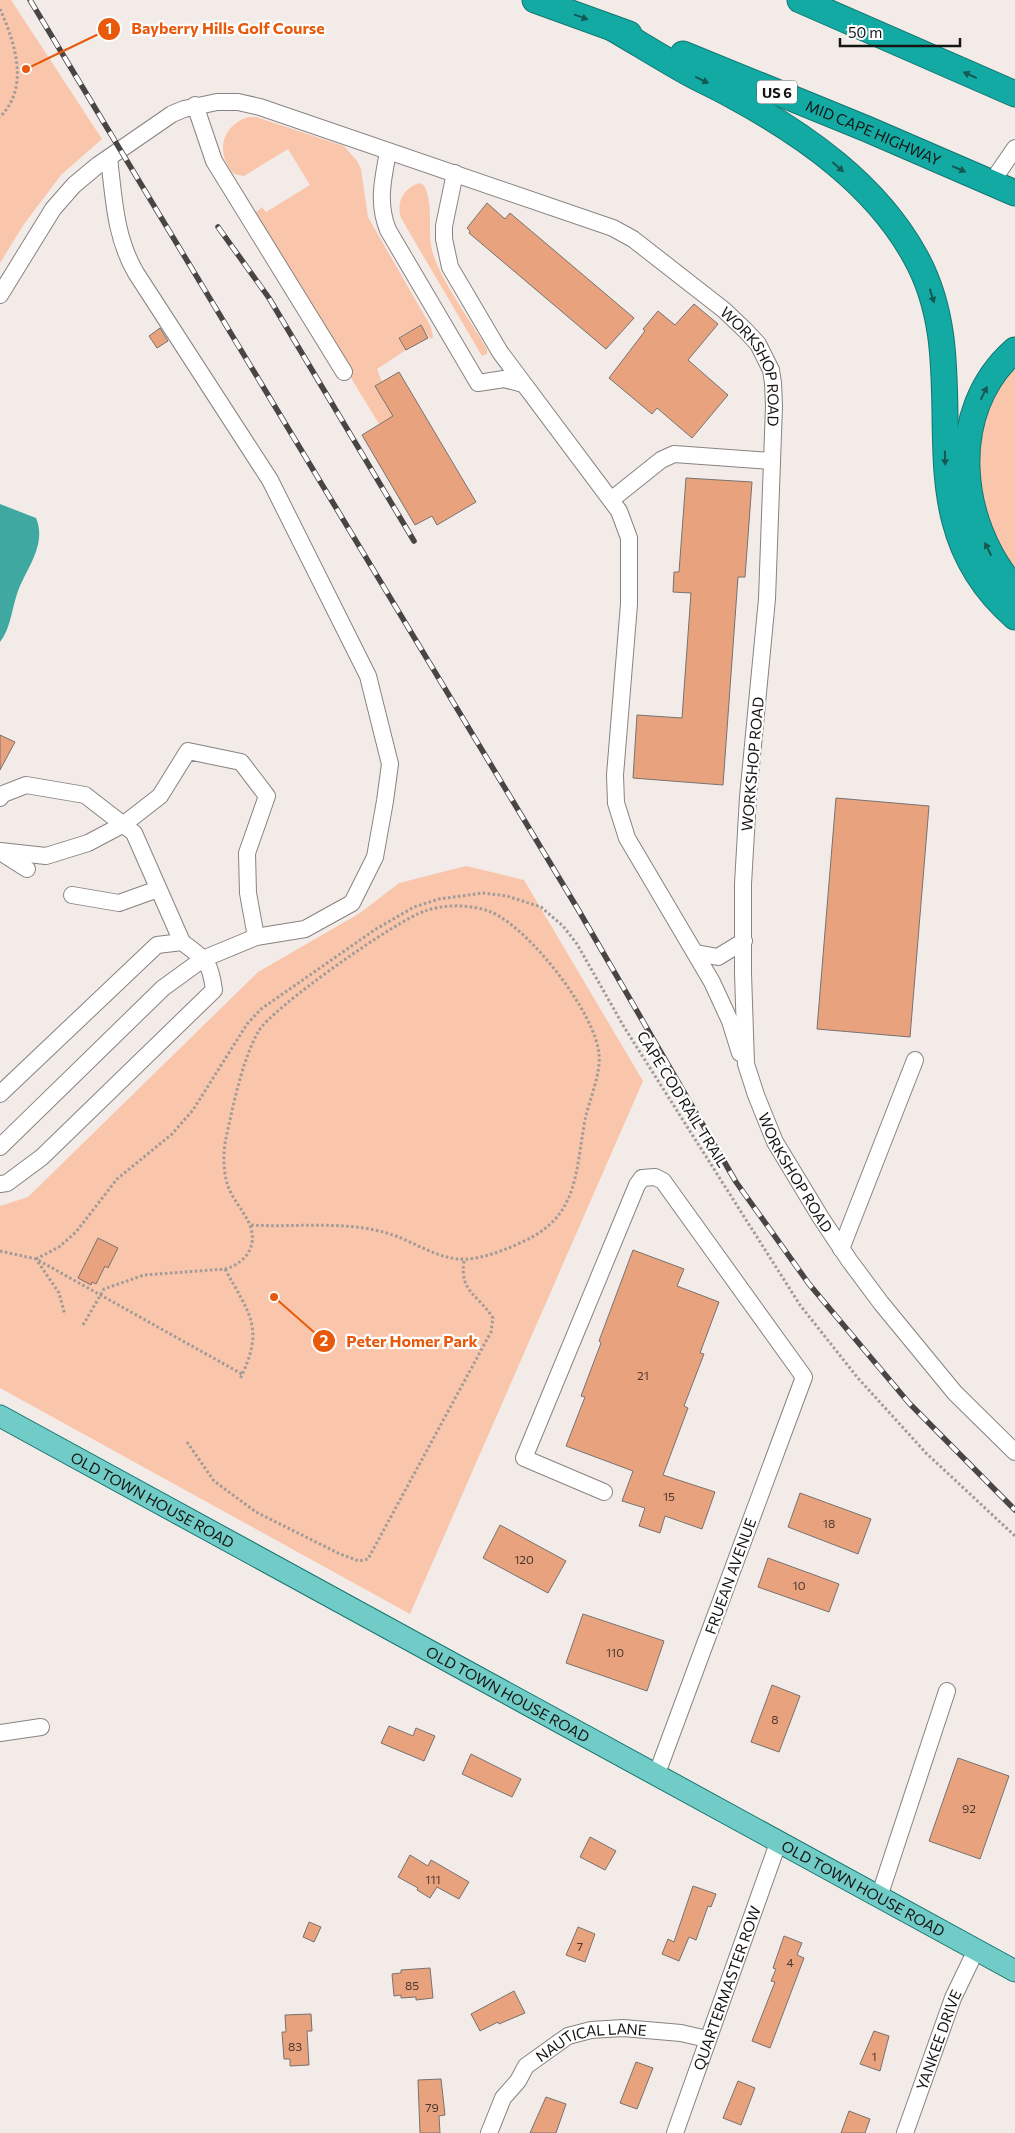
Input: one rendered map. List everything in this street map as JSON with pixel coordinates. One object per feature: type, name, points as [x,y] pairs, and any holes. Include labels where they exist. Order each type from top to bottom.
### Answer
[{"type":"highway","name":"MID CAPE HIGHWAY","points":[[535,0],[784,94],[1015,193]]},
{"type":"highway","points":[[800,0],[1015,94]]},
{"type":"highway","points":[[614,29],[688,73],[757,109],[820,151],[861,187],[905,239],[925,275],[941,331],[944,370],[945,473],[952,515],[959,536],[978,575],[1001,605],[1015,617]]},
{"type":"highway","points":[[1015,350],[990,379],[974,414],[966,448],[966,471],[980,534],[990,554],[1015,589]]},
{"type":"main road","name":"OLD TOWN HOUSE ROAD","points":[[0,1416],[280,1568],[410,1642],[878,1898],[1015,1971]]},
{"type":"street","name":"WORKSHOP ROAD","points":[[0,295],[53,209],[74,185],[109,158],[172,114],[195,105],[217,102],[248,104],[613,228],[634,239],[724,310],[758,344],[771,370],[774,395],[767,599],[748,797],[743,884],[746,1064],[775,1142],[845,1254],[881,1303],[955,1393],[1015,1452]]},
{"type":"street","points":[[195,105],[214,161],[344,372]]},
{"type":"street","points":[[991,183],[1015,148]]},
{"type":"street","points":[[388,152],[381,196],[381,210],[388,230],[478,383],[504,379],[524,384]]},
{"type":"street","points":[[0,1147],[164,988],[203,959],[256,937],[305,930],[352,903],[375,856],[390,764],[368,676],[270,480],[142,282],[124,250],[116,226],[109,158]]},
{"type":"street","points":[[455,173],[444,226],[444,239],[450,267],[500,352],[619,511],[629,538],[629,604],[615,775],[616,804],[627,838],[696,953],[722,1001],[746,1064]]},
{"type":"street","points":[[611,500],[661,460],[674,454],[772,461]]},
{"type":"street","points":[[0,851],[46,856],[88,843],[124,824],[160,796],[188,751],[241,762],[267,796],[247,853],[248,893],[256,937]]},
{"type":"street","points":[[0,798],[3,794],[26,785],[86,795],[124,824],[134,833],[182,942],[203,959],[211,970],[214,990],[42,1157],[8,1183],[0,1184]]},
{"type":"street","points":[[0,851],[27,869]]},
{"type":"street","points":[[72,895],[119,902],[158,888]]},
{"type":"street","points":[[696,953],[718,957],[744,941]]},
{"type":"street","points":[[0,1094],[157,944],[182,942]]},
{"type":"street","points":[[845,1254],[915,1060]]},
{"type":"street","name":"FRUEAN AVENUE","points":[[604,1492],[524,1458],[630,1200],[642,1178],[655,1177],[664,1181],[804,1377],[656,1776]]},
{"type":"street","points":[[878,1898],[947,1691]]},
{"type":"street","points":[[0,1733],[41,1726]]},
{"type":"street","name":"QUARTERMASTER ROW","points":[[675,2133],[706,2039],[778,1843]]},
{"type":"street","name":"YANKEE DRIVE","points":[[905,2133],[953,1998],[976,1950]]},
{"type":"street","name":"NAUTICAL LANE","points":[[488,2133],[503,2098],[518,2081],[526,2066],[568,2036],[591,2030],[623,2028],[682,2034],[706,2039]]},
{"type":"path","points":[[0,9],[12,41],[18,70],[16,93],[12,102],[0,117]]},
{"type":"path","name":"CAPE COD RAIL TRAIL","points":[[36,1260],[59,1247],[76,1232],[117,1179],[172,1134],[193,1110],[242,1032],[261,1009],[376,928],[414,906],[439,899],[482,894],[507,896],[541,907],[563,926],[577,944],[624,1027],[800,1305],[858,1377],[926,1453],[1015,1536]]},
{"type":"path","points":[[83,1325],[104,1288],[144,1275],[225,1270],[246,1260],[252,1242],[250,1224],[238,1206],[227,1183],[225,1142],[240,1081],[258,1031],[267,1021],[310,986],[370,942],[422,911],[446,906],[470,907],[488,911],[506,920],[524,935],[561,978],[583,1012],[600,1056],[574,1184],[555,1222],[541,1234],[491,1255],[464,1260],[441,1256],[398,1237],[374,1229],[348,1226],[269,1227],[250,1224]]},
{"type":"path","points":[[0,1252],[36,1260],[242,1374]]},
{"type":"path","points":[[36,1260],[59,1293],[65,1315]]},
{"type":"path","points":[[187,1442],[214,1481],[256,1512],[340,1554],[359,1561],[368,1559],[491,1332],[493,1318],[486,1306],[464,1283],[462,1273],[464,1260]]},
{"type":"path","points":[[225,1270],[251,1316],[252,1353],[240,1379]]},
{"type":"shaded area","points":[[0,0],[11,0],[102,139],[61,175],[24,224],[0,263]]},
{"type":"shaded area","points":[[248,117],[256,117],[344,146],[357,161],[361,169],[368,217],[431,327],[433,337],[431,339],[420,325],[399,337],[406,350],[377,369],[382,382],[376,386],[394,416],[379,424],[260,228],[254,214],[262,207],[266,212],[310,185],[288,149],[244,176],[234,174],[224,158],[223,149],[227,133],[239,121]]},
{"type":"shaded area","points":[[419,183],[424,185],[429,202],[430,237],[433,254],[450,290],[487,349],[487,354],[482,356],[401,218],[399,207],[402,197],[405,192]]},
{"type":"shaded area","points":[[1015,366],[1015,575],[1002,559],[975,479],[979,435],[995,391]]},
{"type":"shaded area","points":[[466,866],[524,880],[643,1081],[410,1614],[0,1388],[0,1206],[28,1197],[258,972],[360,913],[399,883]]},
{"type":"water","points":[[0,504],[36,518],[39,537],[35,556],[18,591],[9,624],[0,642]]},
{"type":"building","points":[[487,203],[505,219],[510,213],[634,318],[606,349],[469,233],[470,231],[467,228]]},
{"type":"building","points":[[694,304],[718,324],[688,360],[728,395],[692,438],[657,408],[652,414],[609,378],[658,311],[675,325]]},
{"type":"building","points":[[421,325],[428,338],[406,350],[399,338]]},
{"type":"building","points":[[160,328],[168,341],[157,348],[149,336]]},
{"type":"building","points":[[399,372],[476,502],[437,525],[432,516],[415,525],[362,435],[393,416],[375,386]]},
{"type":"building","points":[[686,478],[752,482],[745,577],[738,577],[723,785],[633,778],[637,715],[682,718],[691,593],[673,592],[674,572],[679,572]]},
{"type":"building","points":[[0,735],[15,742],[0,770]]},
{"type":"building","points":[[836,798],[929,806],[910,1037],[817,1029]]},
{"type":"building","points":[[98,1238],[118,1248],[108,1268],[105,1266],[96,1284],[92,1282],[91,1285],[78,1278]]},
{"type":"building","points":[[633,1250],[684,1269],[677,1286],[719,1302],[700,1353],[704,1354],[684,1406],[688,1408],[663,1475],[715,1492],[702,1529],[665,1516],[660,1533],[639,1526],[645,1508],[622,1501],[633,1471],[566,1446],[585,1397],[581,1396],[601,1343],[599,1341]]},
{"type":"building","points":[[800,1493],[871,1519],[858,1554],[788,1527]]},
{"type":"building","points":[[500,1525],[566,1561],[548,1593],[483,1558]]},
{"type":"building","points":[[768,1558],[839,1584],[829,1612],[758,1587]]},
{"type":"building","points":[[583,1614],[664,1641],[647,1691],[566,1663]]},
{"type":"building","points":[[772,1685],[800,1696],[779,1752],[751,1742]]},
{"type":"building","points":[[389,1726],[413,1736],[416,1728],[435,1736],[424,1761],[381,1743]]},
{"type":"building","points":[[471,1754],[521,1779],[512,1797],[462,1774]]},
{"type":"building","points":[[958,1758],[1009,1776],[980,1859],[929,1841]]},
{"type":"building","points":[[590,1837],[616,1851],[605,1870],[580,1857]]},
{"type":"building","points":[[410,1855],[428,1866],[431,1860],[469,1882],[459,1899],[437,1887],[430,1898],[417,1890],[418,1888],[398,1877]]},
{"type":"building","points":[[693,1886],[716,1894],[711,1907],[708,1906],[696,1940],[689,1937],[679,1961],[662,1954],[668,1939],[674,1942]]},
{"type":"building","points":[[309,1922],[321,1927],[314,1942],[303,1937]]},
{"type":"building","points":[[578,1927],[595,1934],[585,1962],[566,1955]]},
{"type":"building","points":[[784,1936],[802,1943],[797,1955],[804,1958],[770,2048],[752,2041],[775,1982],[771,1981],[776,1969],[773,1968]]},
{"type":"building","points":[[430,1968],[433,1998],[416,2000],[416,1997],[401,1998],[401,1995],[394,1996],[392,1974],[401,1973],[401,1970]]},
{"type":"building","points":[[514,1991],[525,2013],[499,2024],[498,2022],[480,2031],[471,2014]]},
{"type":"building","points":[[311,2014],[312,2031],[307,2031],[309,2065],[290,2066],[290,2059],[284,2059],[282,2032],[286,2032],[285,2015]]},
{"type":"building","points":[[874,2031],[889,2036],[880,2071],[860,2064]]},
{"type":"building","points":[[636,2062],[653,2068],[637,2109],[620,2103]]},
{"type":"building","points":[[441,2079],[445,2115],[439,2116],[440,2133],[420,2133],[418,2080]]},
{"type":"building","points":[[738,2081],[755,2088],[741,2125],[723,2118]]},
{"type":"building","points":[[546,2097],[566,2104],[556,2133],[530,2133]]},
{"type":"building","points":[[849,2111],[870,2119],[865,2133],[841,2133]]},
{"type":"railway","points":[[30,0],[579,911],[736,1182],[809,1284],[909,1403],[1015,1510]]},
{"type":"railway","points":[[218,227],[269,298],[414,541]]},
{"type":"place","name":"Bayberry Hills Golf Course","points":[[26,69]]},
{"type":"place","name":"Peter Homer Park","points":[[274,1297]]}]
